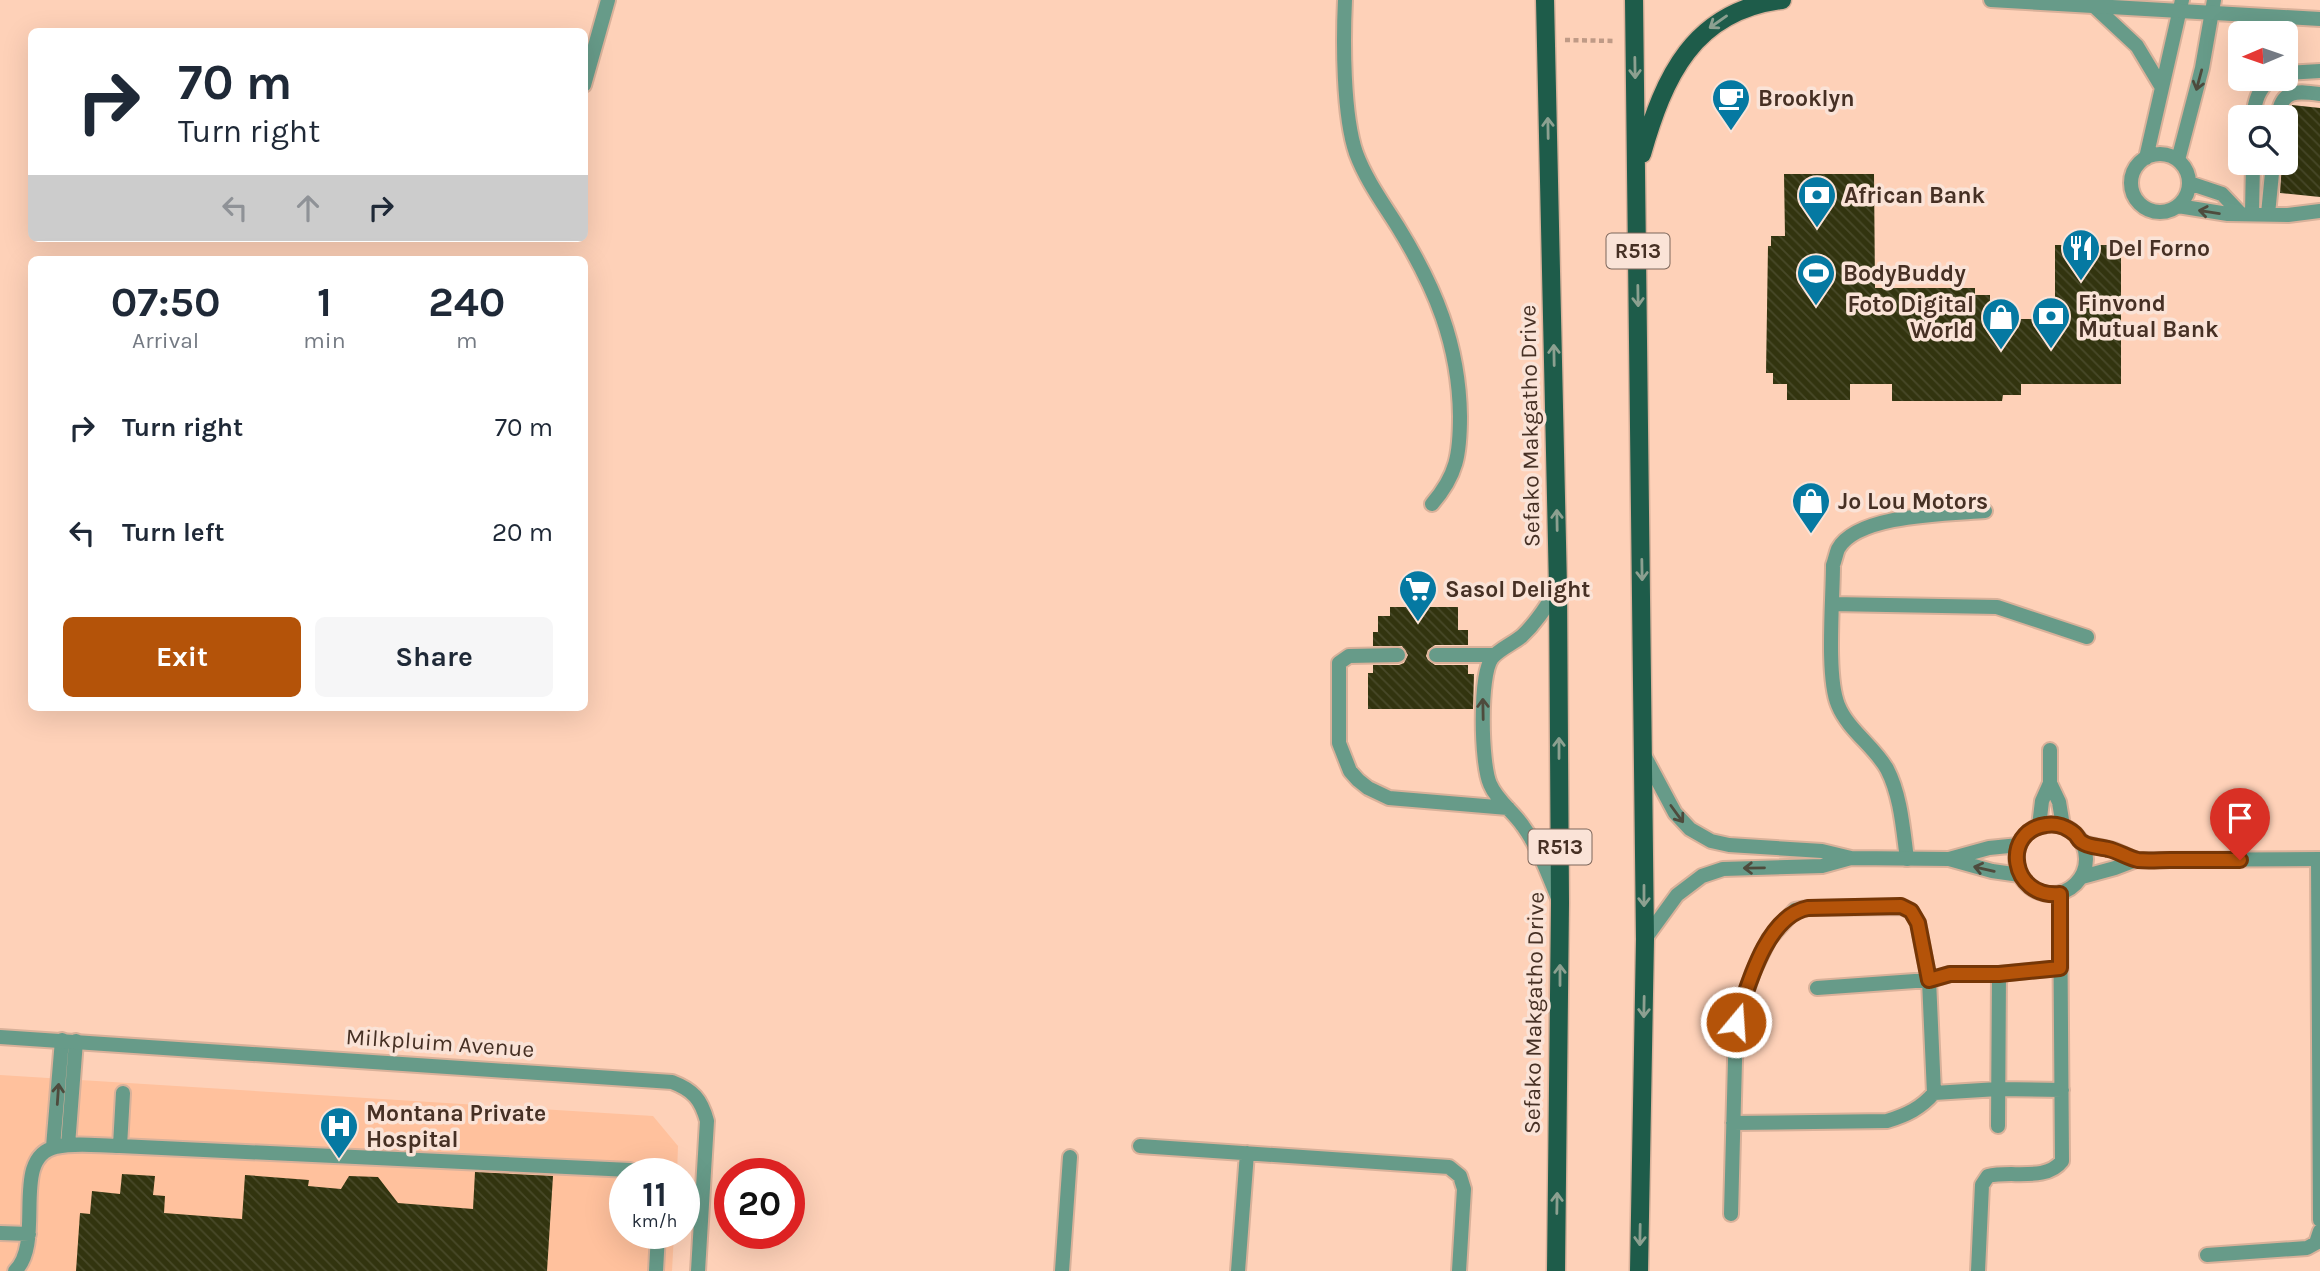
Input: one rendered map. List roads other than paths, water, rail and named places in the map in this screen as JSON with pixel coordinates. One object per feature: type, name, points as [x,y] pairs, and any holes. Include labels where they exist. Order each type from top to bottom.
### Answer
[{"type":"main road","name":"Sefako Makgatho Drive","points":[[1545,0],[1558,588],[1560,903],[1556,1271]]},
{"type":"main road","name":"R513","points":[[1634,0],[1645,939],[1639,1271]]},
{"type":"main road","points":[[1636,173],[1662,94],[1695,42],[1728,15],[1752,5],[1782,0]]},
{"type":"street","points":[[588,71],[608,0]]},
{"type":"street","points":[[1345,0],[1348,111],[1356,152],[1370,184],[1434,291],[1448,329],[1455,363],[1460,403],[1460,449],[1456,466],[1445,489],[1432,504]]},
{"type":"street","points":[[1990,0],[2094,6],[2213,7],[2320,19]]},
{"type":"street","points":[[2094,6],[2137,46],[2161,86]]},
{"type":"street","points":[[2146,158],[2162,154],[2178,160],[2183,167],[2189,183],[2188,191],[2178,206],[2170,211],[2151,211],[2136,200],[2131,182],[2133,172],[2146,158],[2181,6]]},
{"type":"street","points":[[2178,160],[2203,68],[2213,7]]},
{"type":"street","points":[[2298,72],[2320,71]]},
{"type":"street","points":[[2280,105],[2287,95],[2300,92],[2320,94]]},
{"type":"street","points":[[2246,213],[2251,175]]},
{"type":"street","points":[[2268,214],[2272,175]]},
{"type":"street","points":[[2189,183],[2222,194],[2246,213]]},
{"type":"street","points":[[2178,206],[2220,214],[2288,215],[2320,211]]},
{"type":"street","points":[[1907,859],[1898,804],[1886,769],[1849,724],[1838,706],[1832,685],[1833,565],[1839,547],[1860,531],[1884,520],[1985,511]]},
{"type":"street","points":[[1436,655],[1494,655],[1530,629],[1558,588]]},
{"type":"street","points":[[1832,604],[1997,607],[2087,637]]},
{"type":"street","points":[[1398,655],[1349,656],[1339,663],[1339,743],[1350,771],[1368,788],[1389,798],[1508,808]]},
{"type":"street","points":[[1494,655],[1484,680],[1485,766],[1493,790],[1524,826],[1537,848],[1560,903]]},
{"type":"street","points":[[2039,827],[2042,801],[2050,783],[2050,750]]},
{"type":"street","points":[[1644,755],[1675,813],[1684,824],[1704,838],[1729,845],[1822,850],[1851,858],[1907,859],[1950,859],[1989,848],[2019,845]]},
{"type":"street","points":[[2050,783],[2059,802],[2063,826]]},
{"type":"street","points":[[2047,824],[2063,826],[2082,842],[2086,860],[2082,877],[2076,885],[2060,894],[2040,893],[2025,883],[2020,874],[2016,860],[2019,845],[2027,834],[2039,827],[2047,824]]},
{"type":"street","points":[[2082,842],[2115,850],[2136,860]]},
{"type":"street","points":[[1645,939],[1676,895],[1702,876],[1723,869],[1822,866],[1851,858]]},
{"type":"street","points":[[1950,859],[1992,871],[2020,874]]},
{"type":"street","points":[[2082,877],[2115,869],[2136,860],[2319,859],[2320,1220]]},
{"type":"street","points":[[1978,1271],[1982,1185],[1988,1176],[2002,1172],[2046,1173],[2056,1169],[2062,1161],[2060,894]]},
{"type":"street","points":[[1731,1214],[1733,1123],[1736,1022],[1753,972],[1769,939],[1795,910],[1901,906],[1911,911],[1918,923],[1929,980],[1934,1093],[1926,1103],[1908,1115],[1887,1121],[1733,1123]]},
{"type":"street","points":[[1817,988],[1929,980],[1950,974],[1999,974],[2060,968]]},
{"type":"street","points":[[1998,1126],[1999,974]]},
{"type":"street","name":"Milkpluim Avenue","points":[[0,1037],[652,1079],[684,1087],[695,1094],[702,1104],[707,1121],[698,1271]]},
{"type":"street","points":[[61,1146],[69,1041]]},
{"type":"street","points":[[1934,1093],[1998,1089],[2062,1090]]},
{"type":"street","points":[[120,1146],[123,1093]]},
{"type":"street","points":[[15,1271],[27,1252],[30,1185],[34,1163],[41,1153],[61,1146],[120,1146],[609,1169]]},
{"type":"street","points":[[1140,1146],[1449,1167],[1460,1176],[1464,1189],[1460,1271]]},
{"type":"street","points":[[1238,1271],[1247,1153]]},
{"type":"street","points":[[1062,1271],[1070,1157]]},
{"type":"street","points":[[2207,1255],[2307,1248],[2316,1243],[2320,1231]]},
{"type":"street","points":[[0,1233],[29,1234]]},
{"type":"street","points":[[656,1271],[657,1249]]},
{"type":"place","name":"Brooklyn","points":[[1731,132]]},
{"type":"place","name":"African Bank","points":[[1817,229]]},
{"type":"place","name":"Del Forno","points":[[2081,282]]},
{"type":"place","name":"BodyBuddy","points":[[1816,307]]},
{"type":"place","name":"Finvond Mutual Bank","points":[[2051,350]]},
{"type":"place","name":"Foto Digital World","points":[[2001,351]]},
{"type":"place","name":"Jo Lou Motors","points":[[1811,535]]},
{"type":"place","name":"Sasol Delight","points":[[1418,623]]},
{"type":"place","name":"Montana Private Hospital","points":[[339,1160]]}]
